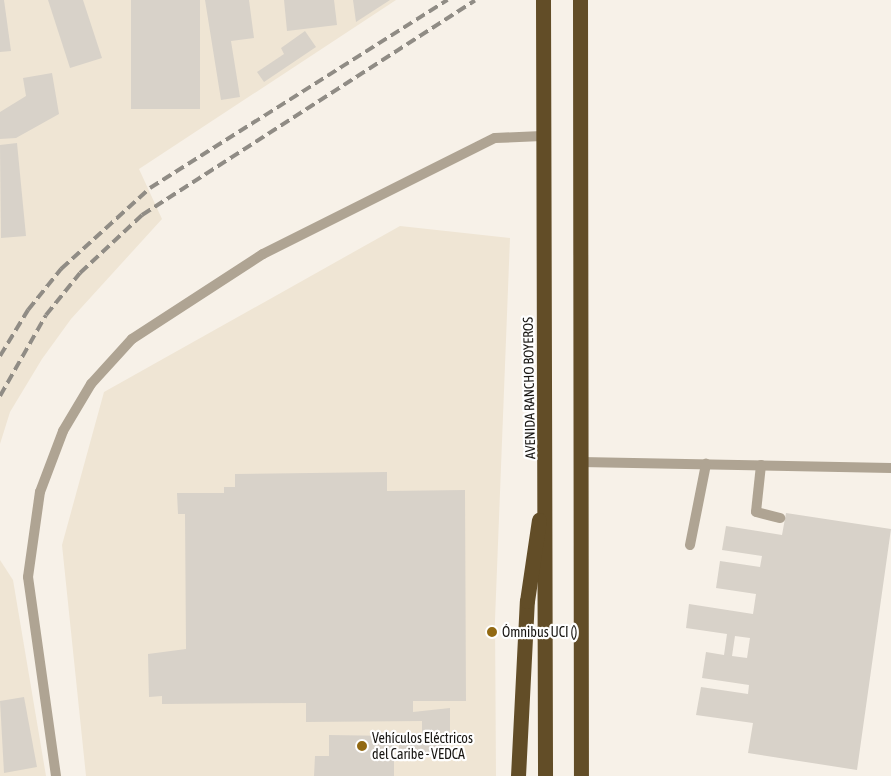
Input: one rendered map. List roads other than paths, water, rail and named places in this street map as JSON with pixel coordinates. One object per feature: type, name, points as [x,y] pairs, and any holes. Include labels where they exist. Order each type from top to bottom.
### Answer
[{"type":"highway","name":"AVENIDA RANCHO BOYEROS","points":[[543,0],[542,136],[547,467],[545,776]]},
{"type":"highway","points":[[580,0],[580,776]]},
{"type":"highway","points":[[518,776],[527,601],[547,467]]},
{"type":"lane","points":[[56,776],[28,576],[40,492],[63,431],[91,384],[132,338],[263,254],[496,138],[542,136]]},
{"type":"lane","points":[[581,462],[891,468]]},
{"type":"lane","points":[[690,545],[706,464]]},
{"type":"lane","points":[[762,465],[756,512],[780,518]]},
{"type":"railway","points":[[0,356],[28,310],[61,269],[150,188],[447,0]]},
{"type":"railway","points":[[0,396],[46,315],[80,273],[142,215],[475,0]]},
{"type":"place","name":"Ómnibus UCI ()","points":[[492,632]]},
{"type":"place","name":"Vehículos Eléctricos del Caribe - VEDCA","points":[[362,746]]}]
